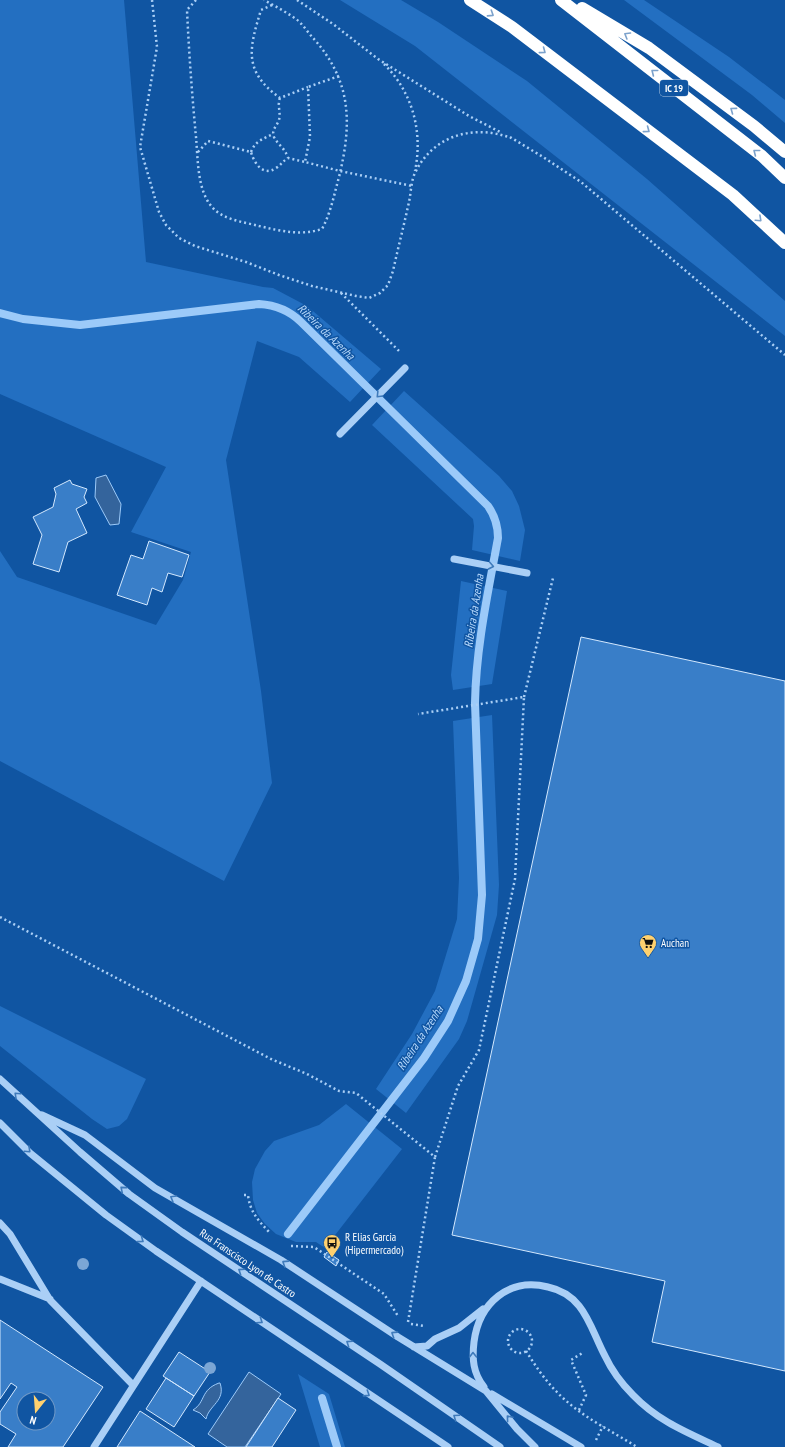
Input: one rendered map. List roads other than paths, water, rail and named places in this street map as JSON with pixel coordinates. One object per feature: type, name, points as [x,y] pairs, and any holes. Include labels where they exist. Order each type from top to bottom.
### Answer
[{"type":"highway","points":[[470,0],[512,27],[733,195],[785,243]]},
{"type":"highway","name":"IC 19","points":[[561,0],[762,156],[785,178]]},
{"type":"highway","points":[[569,0],[649,48],[754,126],[785,152]]},
{"type":"street","points":[[340,434],[405,368]]},
{"type":"street","points":[[454,559],[527,573]]},
{"type":"street","name":"Rua Franscisco Lyon de Castro","points":[[0,1078],[123,1189],[152,1211],[380,1364],[500,1447]]},
{"type":"street","points":[[35,1111],[85,1135],[155,1188],[281,1260],[414,1347],[581,1447]]},
{"type":"street","points":[[0,1123],[30,1152],[106,1215],[156,1251],[448,1447]]},
{"type":"street","points":[[0,1223],[10,1234],[50,1300],[133,1385]]},
{"type":"street","points":[[0,1279],[50,1300]]},
{"type":"street","points":[[94,1447],[201,1281]]},
{"type":"street","points":[[535,1447],[517,1429],[479,1381],[474,1369],[472,1355],[477,1325],[481,1315],[487,1307],[493,1300],[510,1289],[530,1284],[560,1290],[577,1302],[588,1319],[605,1357],[618,1378],[651,1412],[671,1425],[718,1447]]},
{"type":"street","points":[[414,1347],[427,1346],[435,1339],[459,1328],[487,1307]]},
{"type":"waterway","name":"Ribeira da Azenha","points":[[0,313],[23,319],[80,325],[259,304],[282,309],[292,314],[301,322],[488,506],[496,521],[498,538],[480,641],[475,703],[482,895],[478,939],[466,981],[448,1021],[424,1058],[288,1234]]},
{"type":"waterway","name":"Ribeira da Azenha","points":[[322,1398],[337,1447]]},
{"type":"place","name":"Auchan","points":[[648,958]]},
{"type":"place","name":"R Elias Garcia (Hipermercado)","points":[[332,1258]]}]
